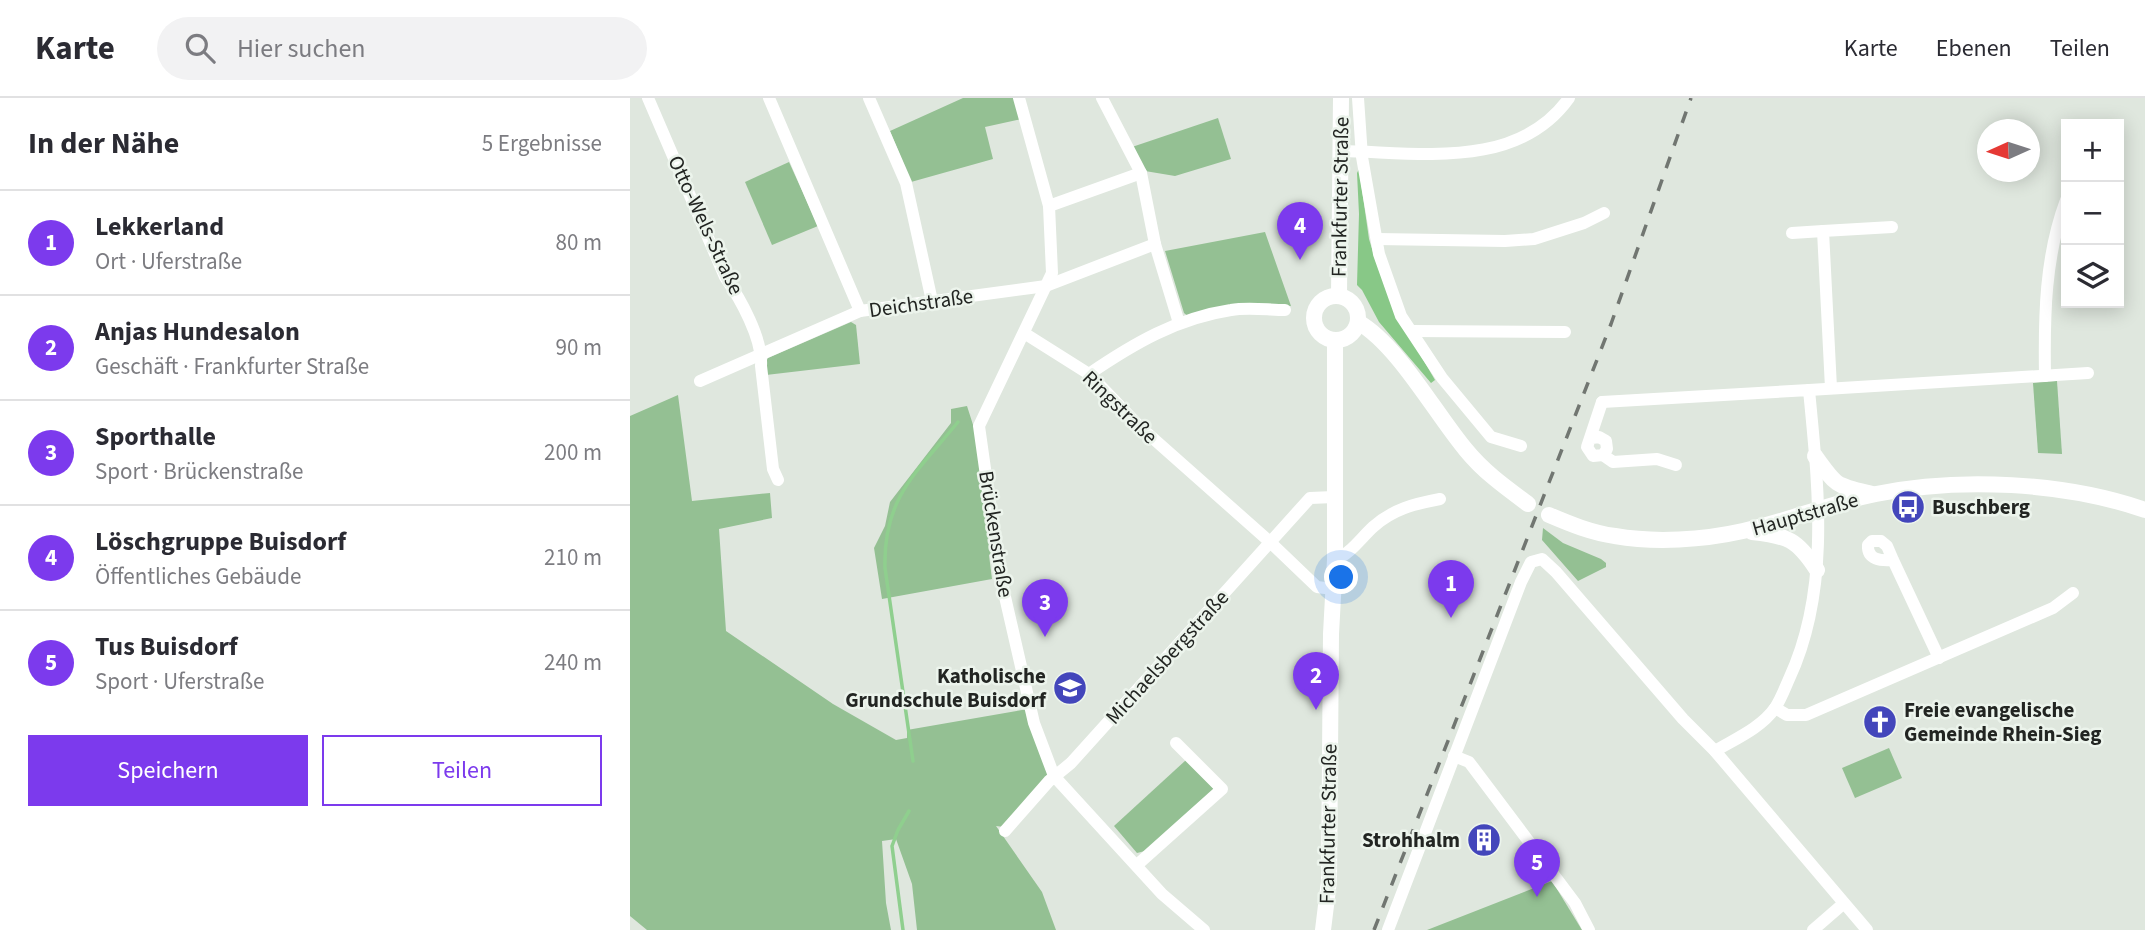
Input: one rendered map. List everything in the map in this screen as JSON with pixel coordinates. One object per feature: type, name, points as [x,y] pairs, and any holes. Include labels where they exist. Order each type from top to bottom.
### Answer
[{"type":"main road","name":"Frankfurter Straße","points":[[1339,296],[1341,98]]},
{"type":"main road","points":[[1332,296],[1339,296],[1352,302],[1358,322],[1348,337],[1335,340],[1321,334],[1314,314],[1321,302],[1332,296]]},
{"type":"main road","points":[[1358,322],[1369,328],[1391,351],[1467,451],[1492,478],[1528,504]]},
{"type":"main road","name":"Frankfurter Straße","points":[[1323,930],[1329,881],[1335,560],[1335,340]]},
{"type":"main road","points":[[1815,456],[1833,482],[1874,494]]},
{"type":"main road","name":"Hauptstraße","points":[[1549,515],[1578,527],[1614,536],[1679,538],[1742,531],[1874,494],[1967,484],[2073,491],[2145,510]]},
{"type":"main road","points":[[1742,531],[1780,535],[1792,540],[1804,550],[1817,570]]},
{"type":"street","name":"Otto-Wels-Straße","points":[[648,98],[725,277],[737,295],[762,353]]},
{"type":"street","points":[[769,98],[860,311]]},
{"type":"street","points":[[869,98],[906,183],[932,300]]},
{"type":"street","points":[[1019,98],[1049,206],[1052,273],[1024,333]]},
{"type":"street","points":[[1102,98],[1141,173],[1155,244],[1179,323]]},
{"type":"street","points":[[1358,98],[1362,152],[1379,254],[1401,316],[1442,378],[1491,437],[1521,446]]},
{"type":"street","points":[[1341,151],[1461,153],[1500,147],[1539,127],[1569,98]]},
{"type":"street","points":[[1049,206],[1141,173]]},
{"type":"street","points":[[1377,239],[1534,239],[1584,223],[1604,213]]},
{"type":"street","points":[[2045,376],[2044,320],[2048,278],[2061,219]]},
{"type":"street","points":[[1792,233],[1892,227]]},
{"type":"street","points":[[1823,232],[1831,388]]},
{"type":"street","name":"Deichstraße","points":[[700,381],[860,311],[1046,286],[1155,244]]},
{"type":"street","points":[[1089,374],[1133,344],[1179,323],[1232,309],[1285,310]]},
{"type":"street","points":[[1412,331],[1565,332]]},
{"type":"street","name":"Ringstraße","points":[[1024,333],[1089,374],[1138,425],[1270,541],[1317,587],[1333,589]]},
{"type":"street","name":"Brückenstraße","points":[[1024,333],[979,426],[1000,575],[1034,723],[1054,776],[1162,894],[1205,930]]},
{"type":"street","points":[[762,353],[761,366],[773,469],[778,480]]},
{"type":"street","points":[[1676,465],[1657,459],[1613,462],[1603,456],[1607,449],[1606,441],[1599,437],[1592,438],[1600,396],[1809,390],[2088,373]]},
{"type":"street","points":[[1715,751],[1756,727],[1775,708],[1804,643],[1811,618],[1817,570],[1818,510],[1809,390]]},
{"type":"street","name":"Michaelsbergstraße","points":[[1005,831],[1054,776],[1071,763],[1310,498],[1334,497]]},
{"type":"street","points":[[1335,560],[1342,558],[1371,528],[1394,511],[1415,503],[1440,499]]},
{"type":"street","points":[[1388,930],[1521,582],[1531,562],[1542,559],[1715,751],[1867,930]]},
{"type":"street","points":[[1893,560],[1939,658]]},
{"type":"street","points":[[1775,708],[1787,715],[1806,715],[2053,608],[2073,593]]},
{"type":"street","points":[[1137,865],[1222,789],[1176,743]]},
{"type":"street","points":[[1454,756],[1469,762],[1475,769],[1575,903],[1589,930]]},
{"type":"street","points":[[1813,930],[1843,904]]},
{"type":"green space","points":[[963,98],[1015,98],[1022,119],[985,127],[993,159],[911,182],[890,131]]},
{"type":"green space","points":[[1218,118],[1231,159],[1175,176],[1145,171],[1132,147]]},
{"type":"green space","points":[[789,162],[818,226],[772,245],[745,182]]},
{"type":"green space","points":[[1359,169],[1369,239],[1376,262],[1435,380],[1431,383],[1379,322],[1357,285]]},
{"type":"green space","points":[[1265,232],[1291,306],[1269,305],[1189,317],[1184,313],[1165,251]]},
{"type":"green space","points":[[851,322],[856,325],[860,364],[766,375],[764,365],[768,358]]},
{"type":"green space","points":[[2057,381],[2062,454],[2038,453],[2033,383]]},
{"type":"green space","points":[[678,395],[692,501],[770,493],[772,518],[719,529],[726,631],[833,704],[896,740],[907,738],[907,730],[1028,709],[1050,776],[1004,827],[996,826],[1042,892],[1056,930],[917,930],[912,884],[896,839],[882,841],[886,903],[891,930],[647,930],[630,916],[630,416]]},
{"type":"green space","points":[[967,406],[975,431],[992,552],[989,555],[992,579],[882,599],[874,548],[885,526],[890,502],[951,423],[951,409]]},
{"type":"green space","points":[[1543,528],[1563,543],[1601,559],[1606,563],[1606,567],[1578,581],[1542,540]]},
{"type":"green space","points":[[1889,748],[1902,778],[1855,798],[1842,768]]},
{"type":"green space","points":[[1186,760],[1214,789],[1145,851],[1137,853],[1114,826]]},
{"type":"green space","points":[[1552,881],[1582,930],[1427,930]]},
{"type":"waterway","points":[[913,761],[885,568],[886,544],[896,504],[905,488],[958,422]]},
{"type":"waterway","points":[[903,930],[892,846],[909,811]]},
{"type":"railway","points":[[1374,930],[1611,324],[1691,98]]},
{"type":"place","name":"Löschgruppe Buisdorf","points":[[1300,260]]},
{"type":"place","name":"Buschberg","points":[[1908,507]]},
{"type":"place","name":"Lekkerland","points":[[1451,618]]},
{"type":"place","name":"Sporthalle","points":[[1045,637]]},
{"type":"place","name":"Katholische Grundschule Buisdorf","points":[[1070,688]]},
{"type":"place","name":"Anjas Hundesalon","points":[[1316,710]]},
{"type":"place","name":"Freie evangelische Gemeinde Rhein-Sieg","points":[[1880,722]]},
{"type":"place","name":"Strohhalm","points":[[1484,840]]},
{"type":"place","name":"Tus Buisdorf","points":[[1537,897]]}]
